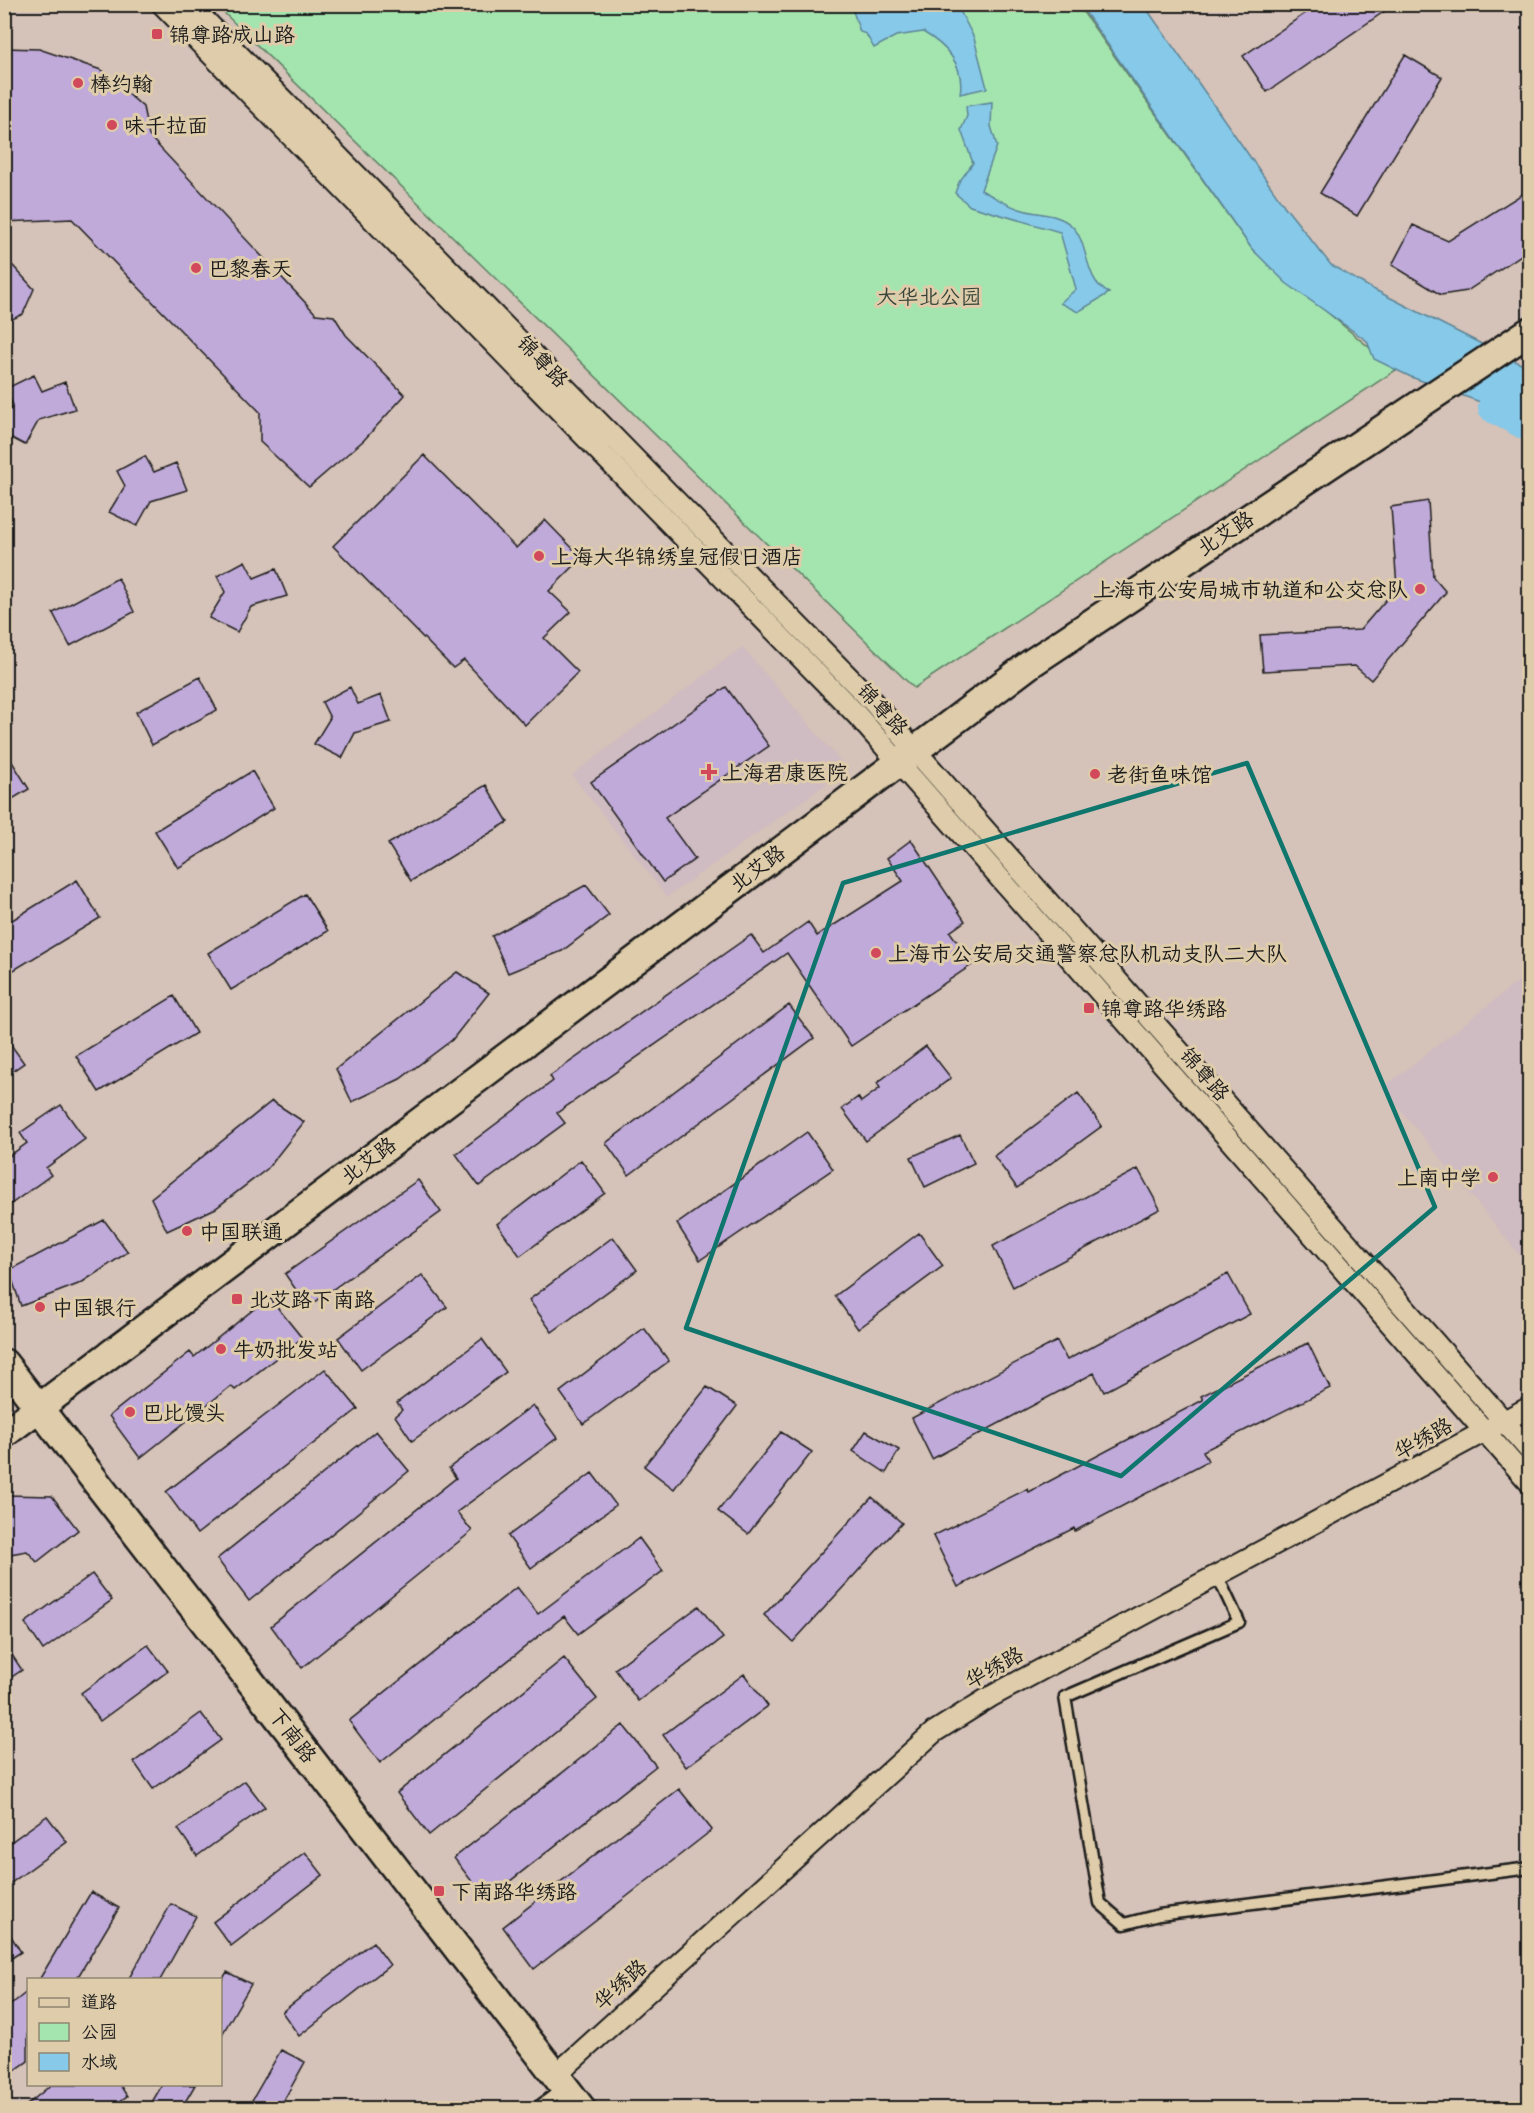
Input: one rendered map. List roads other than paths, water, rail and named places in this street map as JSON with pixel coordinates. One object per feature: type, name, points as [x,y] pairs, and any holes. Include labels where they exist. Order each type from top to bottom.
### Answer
[{"type":"street","name":"锦尊路","points":[[162,4],[857,715],[908,755],[1530,1451]]},
{"type":"street","name":"锦尊路","points":[[189,4],[863,692],[908,755],[1530,1483]]},
{"type":"street","name":"北艾路","points":[[4,1434],[908,755],[1113,606],[1526,334]]},
{"type":"street","name":"下南路","points":[[4,1363],[38,1410],[581,2109]]},
{"type":"street","name":"华绣路","points":[[560,2081],[934,1732],[990,1697],[1530,1407]]},
{"type":"lane","points":[[1217,1575],[1239,1622],[1065,1697],[1100,1904],[1124,1924],[1159,1915],[1530,1868]]},
{"type":"lane","points":[[537,2109],[560,2081]]},
{"type":"water","points":[[851,5],[957,5],[974,38],[987,88],[960,94],[960,74],[957,65],[947,50],[923,32],[896,36],[874,48],[866,34],[860,32]]},
{"type":"water","points":[[1080,5],[1144,5],[1285,207],[1331,265],[1369,287],[1529,368],[1529,384],[1494,407],[1411,377],[1374,359],[1367,341],[1286,283],[1252,249]]},
{"type":"water","points":[[992,102],[991,126],[997,146],[981,190],[1012,206],[1061,219],[1072,226],[1082,242],[1095,280],[1109,293],[1078,312],[1060,303],[1076,289],[1060,232],[970,206],[955,193],[959,182],[973,163],[961,130],[967,116],[966,106]]},
{"type":"waterway","points":[[1530,384],[1494,407],[1530,426]]},
{"type":"waterway","points":[[1493,386],[1530,401]]},
{"type":"place","name":"锦尊路成山路","points":[[157,34]]},
{"type":"place","name":"棒约翰","points":[[78,83]]},
{"type":"place","name":"味千拉面","points":[[112,125]]},
{"type":"place","name":"巴黎春天","points":[[196,268]]},
{"type":"place","name":"上海大华锦绣皇冠假日酒店","points":[[539,556]]},
{"type":"place","name":"上海市公安局城市轨道和公交总队","points":[[1420,589]]},
{"type":"place","name":"上海君康医院","points":[[709,772]]},
{"type":"place","name":"老街鱼味馆","points":[[1095,774]]},
{"type":"place","name":"上海市公安局交通警察总队机动支队二大队","points":[[876,953]]},
{"type":"place","name":"锦尊路华绣路","points":[[1089,1008]]},
{"type":"place","name":"上南中学","points":[[1493,1177]]},
{"type":"place","name":"中国联通","points":[[187,1231]]},
{"type":"place","name":"北艾路下南路","points":[[237,1299]]},
{"type":"place","name":"中国银行","points":[[40,1307]]},
{"type":"place","name":"牛奶批发站","points":[[221,1349]]},
{"type":"place","name":"巴比馒头","points":[[130,1412]]},
{"type":"place","name":"下南路华绣路","points":[[439,1891]]},
{"type":"park label","name":"大华北公园","points":[[929,296]]}]
